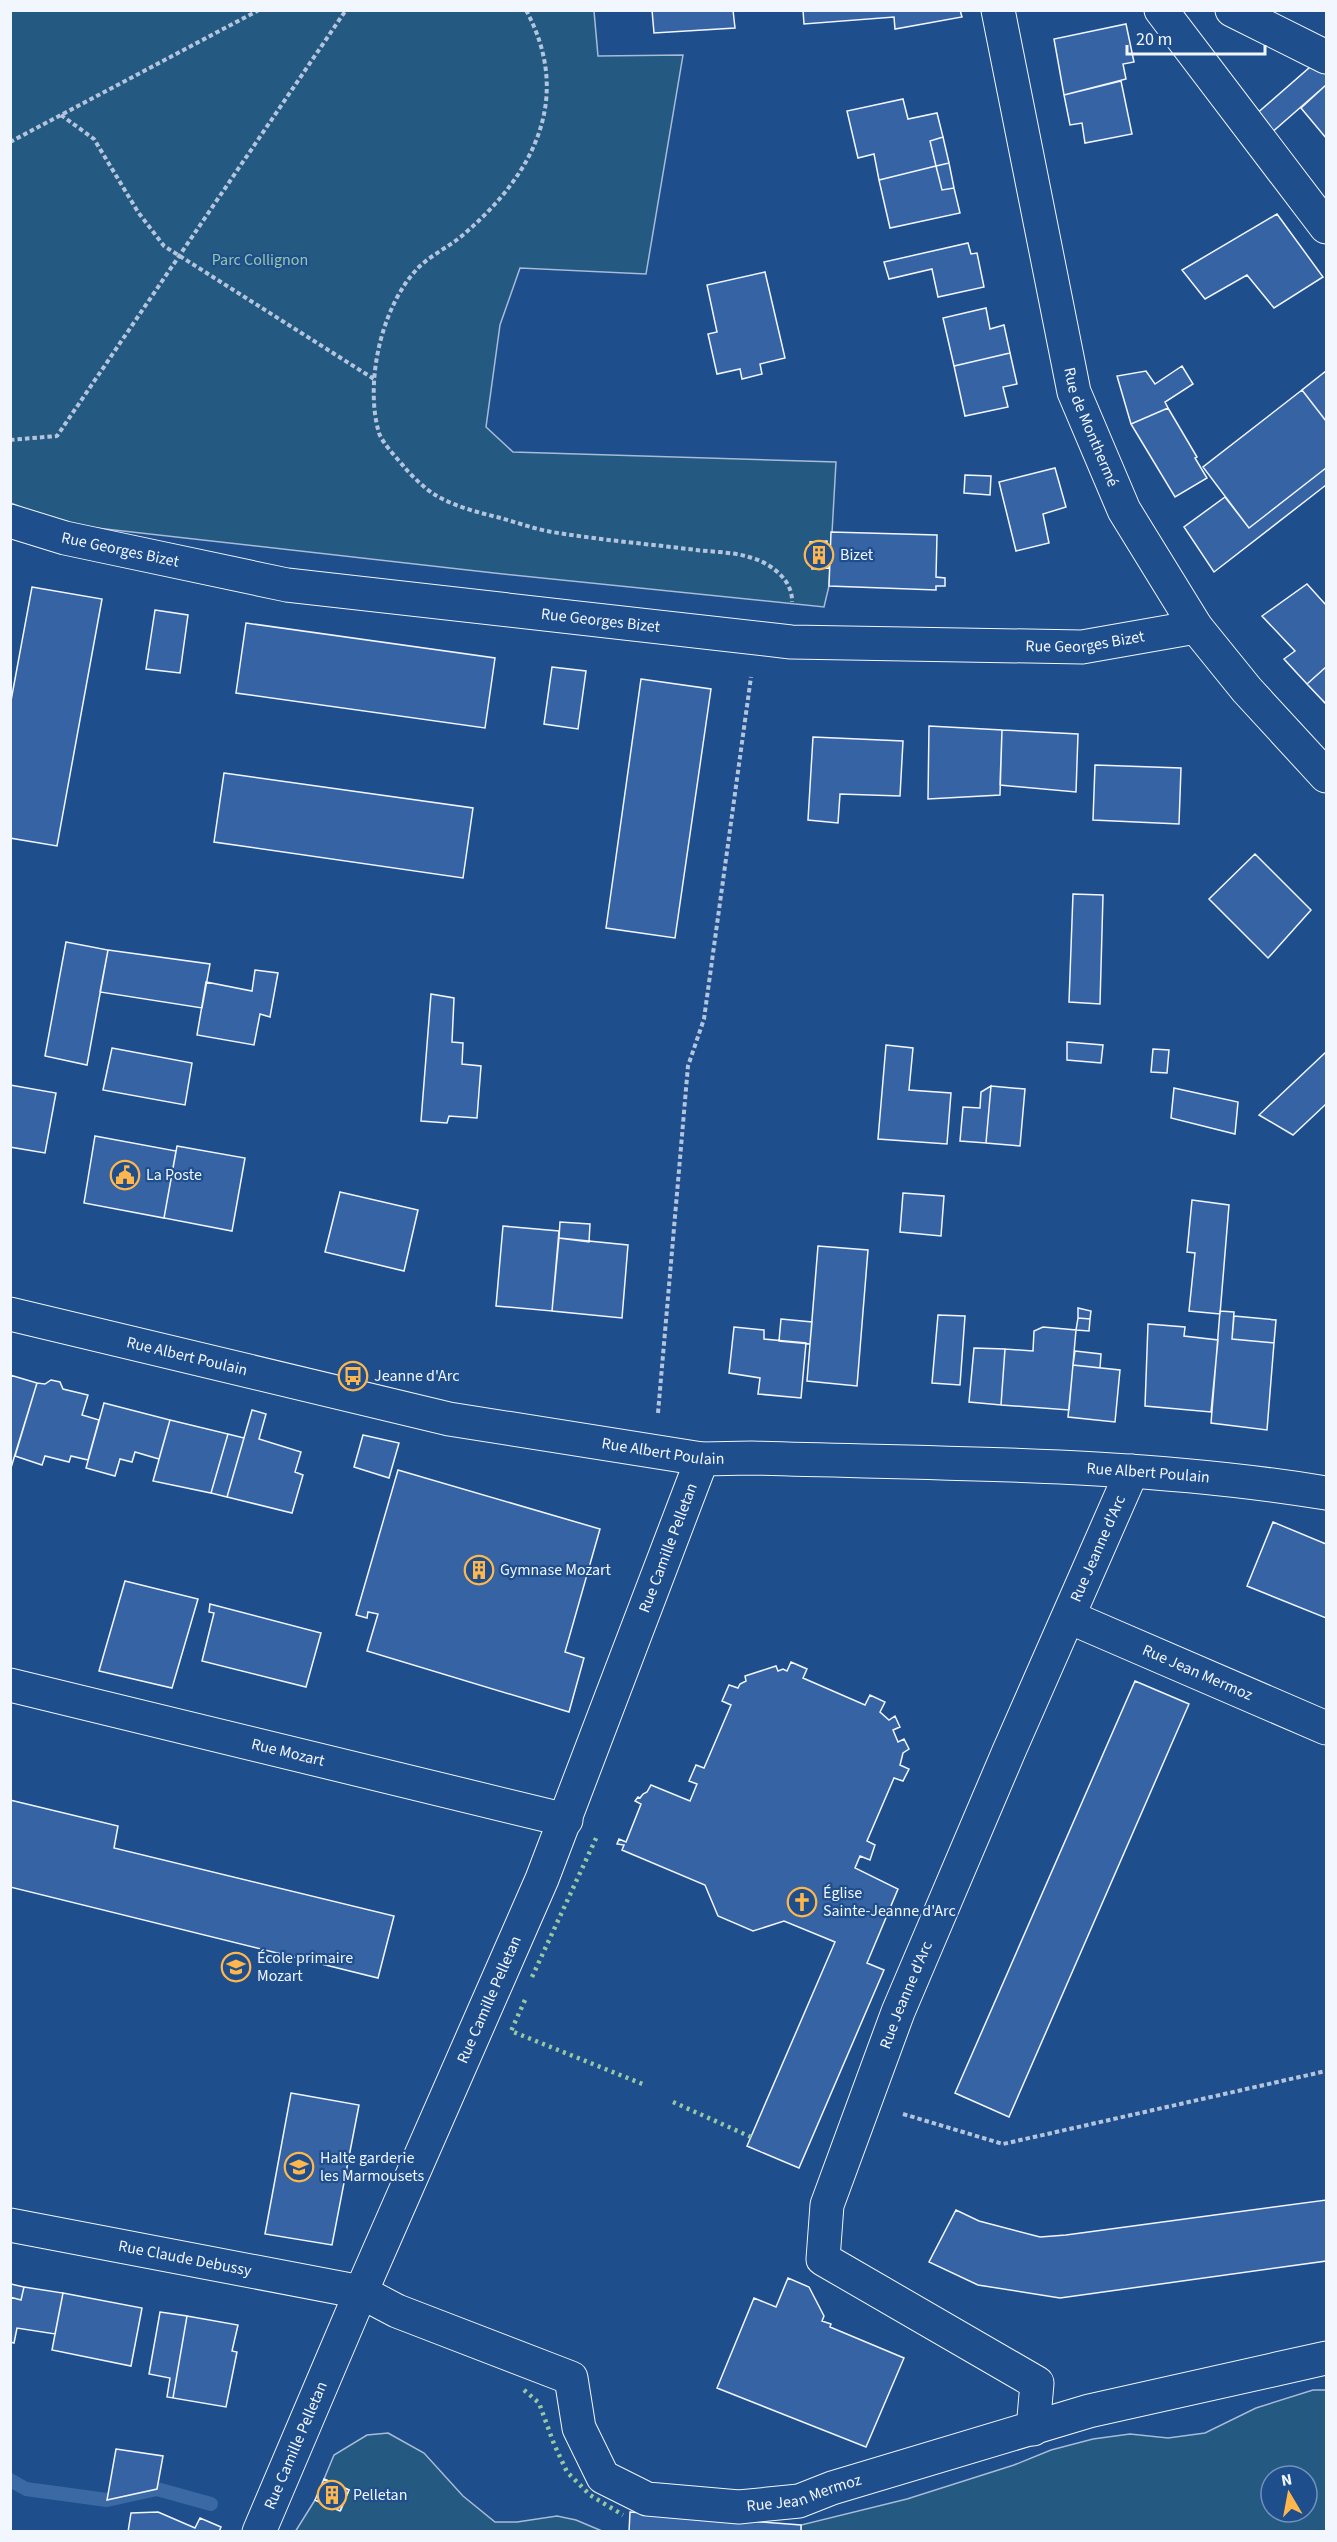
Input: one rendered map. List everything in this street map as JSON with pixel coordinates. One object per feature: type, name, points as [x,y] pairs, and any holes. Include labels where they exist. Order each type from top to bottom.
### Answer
[{"type":"street","name":"Rue de Monthermé","points":[[998,10],[1074,392],[1124,510],[1196,627],[1247,690],[1326,776]]},
{"type":"street","points":[[1161,10],[1326,227]]},
{"type":"street","points":[[1232,10],[1326,57]]},
{"type":"street","name":"Rue Georges Bizet","points":[[10,521],[65,538],[286,585],[756,639],[791,642],[1082,647],[1196,627]]},
{"type":"street","name":"Rue Albert Poulain","points":[[10,1314],[449,1419],[702,1459],[764,1458],[1132,1471],[1258,1482],[1326,1493]]},
{"type":"street","name":"Rue Camille Pelletan","points":[[259,2532],[361,2292],[542,1879],[702,1459]]},
{"type":"street","name":"Rue Jeanne d'Arc","points":[[1033,2429],[1037,2383],[823,2259],[827,2205],[903,2001],[1009,1751],[1132,1471]]},
{"type":"street","name":"Rue Jean Mermoz","points":[[1069,1617],[1326,1728]]},
{"type":"street","name":"Rue Mozart","points":[[10,1685],[566,1820]]},
{"type":"street","name":"Rue Claude Debussy","points":[[10,2224],[361,2292]]},
{"type":"street","name":"Rue Jean Mermoz","points":[[361,2292],[397,2311],[571,2378],[579,2428],[603,2477],[647,2499],[739,2507],[799,2500],[1089,2411],[1326,2358]]},
{"type":"path","points":[[10,142],[260,10]]},
{"type":"path","points":[[10,440],[57,436],[346,10]]},
{"type":"path","points":[[526,10],[538,32],[546,62],[547,102],[536,139],[522,172],[490,209],[462,236],[420,266],[396,297],[380,348],[372,386],[379,435],[407,470],[436,496],[482,513],[551,532],[750,557],[780,572],[793,596],[791,642]]},
{"type":"path","points":[[61,115],[94,139],[138,212],[164,246],[374,379]]},
{"type":"path","points":[[655,1452],[688,1066],[704,1019],[756,639]]},
{"type":"path","points":[[865,2103],[1003,2145],[1326,2071]]},
{"type":"green space","name":"Parc Collignon","points":[[10,11],[594,11],[598,56],[683,55],[646,274],[520,268],[500,325],[486,427],[513,452],[836,462],[829,586],[824,607],[494,573],[61,524],[11,503]]},
{"type":"green space","points":[[1313,2390],[1326,2390],[1326,2531],[801,2532],[801,2525],[907,2499],[1014,2465],[1051,2450],[1093,2439],[1130,2434],[1168,2438],[1205,2433],[1256,2408]]},
{"type":"green space","points":[[388,2433],[424,2453],[463,2496],[495,2522],[517,2522],[557,2516],[576,2520],[602,2531],[295,2532],[315,2500],[341,2510],[349,2490],[324,2479],[334,2455],[367,2435]]},
{"type":"building","points":[[652,10],[733,10],[735,28],[654,33]]},
{"type":"building","points":[[803,10],[960,10],[962,17],[895,29],[894,17],[804,24]]},
{"type":"building","points":[[1126,24],[1134,62],[1123,64],[1126,79],[1064,95],[1054,39]]},
{"type":"building","points":[[1317,61],[1326,66],[1326,85],[1270,134],[1255,115]]},
{"type":"building","points":[[1121,81],[1132,134],[1085,143],[1082,123],[1070,125],[1064,95]]},
{"type":"building","points":[[1326,85],[1326,138],[1301,108]]},
{"type":"building","points":[[903,99],[908,119],[937,113],[943,137],[930,141],[936,166],[879,180],[874,154],[858,158],[847,111]]},
{"type":"building","points":[[943,137],[949,163],[936,166],[930,141]]},
{"type":"building","points":[[949,163],[954,188],[942,190],[936,166]]},
{"type":"building","points":[[936,166],[942,190],[954,188],[960,213],[890,228],[879,180]]},
{"type":"building","points":[[1277,214],[1323,277],[1274,308],[1247,275],[1205,299],[1182,270]]},
{"type":"building","points":[[968,243],[971,254],[977,253],[984,287],[938,297],[932,269],[889,279],[884,262]]},
{"type":"building","points":[[765,272],[785,358],[760,364],[762,374],[742,379],[740,369],[717,374],[708,334],[717,332],[707,285]]},
{"type":"building","points":[[986,308],[990,329],[1004,325],[1010,353],[954,366],[943,318]]},
{"type":"building","points":[[1010,353],[1017,384],[1003,387],[1008,407],[965,416],[954,366]]},
{"type":"building","points":[[1182,366],[1193,384],[1165,402],[1168,408],[1131,424],[1117,376],[1146,371],[1155,384]]},
{"type":"building","points":[[1326,371],[1326,421],[1302,390]]},
{"type":"building","points":[[1302,390],[1326,421],[1326,468],[1249,528],[1203,467]]},
{"type":"building","points":[[1168,408],[1207,478],[1175,497],[1131,424]]},
{"type":"building","points":[[1055,468],[1066,507],[1043,514],[1049,543],[1016,551],[999,482]]},
{"type":"building","points":[[1326,468],[1326,485],[1214,572],[1184,527],[1225,497],[1249,528]]},
{"type":"building","points":[[965,475],[991,476],[990,495],[964,493]]},
{"type":"building","points":[[831,532],[937,535],[936,577],[945,578],[945,586],[936,586],[936,590],[829,586]]},
{"type":"building","name":"Bizet","points":[[827,541],[829,568],[812,569],[810,542]]},
{"type":"building","points":[[1307,584],[1326,605],[1326,667],[1307,684],[1284,659],[1295,651],[1262,616]]},
{"type":"building","points":[[32,587],[102,599],[57,846],[10,838],[10,706]]},
{"type":"building","points":[[155,610],[188,615],[180,673],[146,669]]},
{"type":"building","points":[[246,623],[495,658],[485,728],[236,693]]},
{"type":"building","points":[[552,667],[586,671],[578,729],[544,724]]},
{"type":"building","points":[[1326,667],[1326,704],[1307,684]]},
{"type":"building","points":[[641,679],[711,689],[675,938],[606,928]]},
{"type":"building","points":[[929,726],[1002,730],[1000,795],[928,799]]},
{"type":"building","points":[[1002,730],[1078,734],[1076,792],[1000,785]]},
{"type":"building","points":[[813,737],[903,741],[900,796],[840,794],[838,823],[808,820]]},
{"type":"building","points":[[1095,765],[1181,768],[1179,824],[1093,820]]},
{"type":"building","points":[[224,773],[473,808],[463,878],[214,842]]},
{"type":"building","points":[[1255,854],[1311,910],[1268,958],[1209,899]]},
{"type":"building","points":[[1073,894],[1103,895],[1100,1004],[1069,1002]]},
{"type":"building","points":[[66,942],[108,950],[87,1065],[45,1056]]},
{"type":"building","points":[[108,950],[210,964],[202,1008],[100,992]]},
{"type":"building","points":[[255,970],[278,973],[270,1017],[260,1014],[254,1045],[197,1035],[206,982],[252,991]]},
{"type":"building","points":[[431,994],[454,998],[452,1042],[463,1043],[462,1064],[481,1066],[477,1118],[449,1116],[447,1123],[421,1121]]},
{"type":"building","points":[[1067,1042],[1103,1045],[1101,1063],[1067,1060]]},
{"type":"building","points":[[886,1045],[913,1048],[909,1090],[951,1093],[947,1144],[878,1139]]},
{"type":"building","points":[[112,1048],[192,1063],[185,1105],[103,1090]]},
{"type":"building","points":[[1153,1049],[1169,1050],[1167,1073],[1151,1072]]},
{"type":"building","points":[[1326,1052],[1326,1104],[1293,1135],[1259,1115]]},
{"type":"building","points":[[10,1085],[56,1093],[45,1153],[10,1147]]},
{"type":"building","points":[[991,1086],[1025,1089],[1020,1146],[986,1143]]},
{"type":"building","points":[[991,1086],[986,1143],[960,1141],[963,1107],[980,1108],[981,1092]]},
{"type":"building","points":[[1174,1088],[1238,1102],[1235,1134],[1171,1118]]},
{"type":"building","points":[[95,1136],[176,1151],[164,1218],[84,1203]]},
{"type":"building","points":[[177,1146],[245,1158],[232,1231],[164,1218]]},
{"type":"building","points":[[340,1192],[418,1210],[404,1271],[325,1252]]},
{"type":"building","points":[[903,1193],[944,1196],[941,1236],[900,1232]]},
{"type":"building","points":[[1192,1200],[1229,1205],[1220,1314],[1189,1311],[1195,1253],[1187,1252]]},
{"type":"building","points":[[560,1222],[590,1224],[589,1242],[559,1238]]},
{"type":"building","points":[[503,1226],[559,1231],[552,1311],[496,1306]]},
{"type":"building","points":[[559,1238],[628,1245],[622,1318],[552,1311]]},
{"type":"building","points":[[818,1246],[868,1250],[857,1386],[807,1381]]},
{"type":"building","points":[[1078,1308],[1091,1311],[1090,1319],[1078,1318]]},
{"type":"building","points":[[1220,1311],[1234,1312],[1232,1339],[1274,1343],[1267,1430],[1211,1423]]},
{"type":"building","points":[[938,1315],[965,1316],[960,1385],[932,1383]]},
{"type":"building","points":[[1234,1316],[1276,1320],[1274,1343],[1232,1339]]},
{"type":"building","points":[[1078,1318],[1090,1319],[1089,1331],[1076,1330]]},
{"type":"building","points":[[781,1319],[812,1322],[810,1344],[779,1341]]},
{"type":"building","points":[[1148,1324],[1185,1327],[1184,1336],[1218,1340],[1211,1412],[1145,1406]]},
{"type":"building","points":[[734,1327],[764,1330],[764,1339],[806,1343],[801,1398],[758,1394],[760,1378],[729,1373]]},
{"type":"building","points":[[1043,1327],[1076,1330],[1069,1410],[1001,1405],[1005,1349],[1033,1351],[1034,1331]]},
{"type":"building","points":[[974,1348],[1005,1349],[1001,1405],[969,1402]]},
{"type":"building","points":[[1075,1351],[1101,1354],[1100,1368],[1073,1365]]},
{"type":"building","points":[[1073,1365],[1120,1370],[1115,1422],[1068,1417]]},
{"type":"building","points":[[10,1375],[37,1383],[10,1471]]},
{"type":"building","points":[[51,1380],[60,1382],[63,1389],[88,1395],[82,1415],[99,1420],[88,1460],[71,1456],[69,1462],[45,1456],[42,1465],[15,1456],[37,1383],[45,1384]]},
{"type":"building","points":[[104,1403],[170,1420],[159,1459],[135,1452],[132,1462],[120,1459],[115,1476],[86,1468]]},
{"type":"building","points":[[252,1410],[266,1414],[259,1439],[301,1452],[295,1472],[303,1475],[292,1513],[227,1497]]},
{"type":"building","points":[[170,1420],[228,1434],[211,1493],[153,1481]]},
{"type":"building","points":[[228,1434],[244,1438],[227,1497],[211,1493]]},
{"type":"building","points":[[363,1435],[399,1443],[389,1478],[354,1467]]},
{"type":"building","name":"Gymnase Mozart","points":[[398,1470],[600,1529],[565,1652],[584,1658],[569,1712],[367,1651],[378,1614],[368,1612],[367,1618],[356,1615]]},
{"type":"building","points":[[1273,1522],[1326,1544],[1326,1618],[1247,1586]]},
{"type":"building","points":[[125,1581],[198,1599],[172,1688],[99,1671]]},
{"type":"building","points":[[210,1604],[321,1633],[306,1687],[202,1661],[214,1613],[209,1612]]},
{"type":"building","name":"Église Sainte-Jeanne d'Arc","points":[[791,1662],[807,1669],[803,1678],[865,1705],[870,1695],[885,1702],[880,1712],[889,1720],[895,1716],[900,1727],[893,1730],[898,1742],[904,1739],[909,1749],[903,1753],[900,1765],[909,1769],[903,1781],[894,1778],[867,1841],[875,1845],[870,1860],[860,1856],[855,1868],[898,1889],[867,1963],[884,1970],[799,2168],[747,2146],[835,1942],[784,1921],[753,1931],[718,1916],[705,1885],[622,1850],[624,1845],[617,1844],[619,1839],[626,1842],[641,1804],[635,1801],[647,1792],[651,1785],[690,1801],[697,1784],[689,1781],[696,1765],[704,1768],[731,1705],[722,1701],[729,1685],[738,1688],[746,1681],[745,1676],[776,1666],[778,1671],[783,1669],[787,1671]]},
{"type":"building","points":[[1135,1681],[1189,1704],[1009,2117],[955,2093]]},
{"type":"building","points":[[10,1800],[118,1826],[114,1848],[394,1916],[378,1978],[10,1887]]},
{"type":"building","points":[[291,2093],[359,2105],[332,2245],[265,2234]]},
{"type":"building","points":[[1326,2200],[1326,2261],[1060,2298],[978,2285],[929,2262],[956,2210],[979,2221],[1040,2237]]},
{"type":"building","points":[[788,2278],[809,2287],[824,2316],[822,2321],[831,2324],[830,2327],[904,2358],[866,2447],[717,2388],[754,2298],[776,2307]]},
{"type":"building","points":[[11,2284],[24,2287],[21,2300],[10,2297]]},
{"type":"building","points":[[24,2287],[63,2293],[55,2334],[17,2328],[14,2343],[10,2342],[10,2297],[21,2300]]},
{"type":"building","points":[[63,2293],[142,2308],[131,2366],[52,2350]]},
{"type":"building","points":[[160,2312],[187,2316],[173,2398],[167,2397],[170,2378],[149,2374]]},
{"type":"building","points":[[187,2316],[238,2325],[232,2351],[237,2352],[226,2407],[173,2398]]},
{"type":"building","points":[[116,2449],[163,2456],[157,2489],[107,2500]]},
{"type":"building","name":"Pelletan","points":[[324,2479],[349,2490],[340,2511],[315,2500]]},
{"type":"building","points":[[158,2512],[195,2528],[200,2518],[221,2527],[219,2532],[128,2532],[131,2513]]},
{"type":"building","points":[[630,2512],[801,2525],[801,2532],[629,2532]]},
{"type":"waterway","points":[[10,2480],[26,2489],[107,2500],[157,2489],[211,2504]]},
{"type":"hedge","points":[[532,1977],[598,1834]]},
{"type":"hedge","points":[[525,2000],[511,2031],[645,2085]]},
{"type":"hedge","points":[[673,2102],[751,2137]]},
{"type":"hedge","points":[[524,2390],[539,2403],[567,2472],[590,2495],[623,2515]]},
{"type":"place","name":"Bizet","points":[[819,555]]},
{"type":"place","name":"La Poste","points":[[125,1175]]},
{"type":"place","name":"Jeanne d'Arc","points":[[353,1376]]},
{"type":"place","name":"Gymnase Mozart","points":[[479,1570]]},
{"type":"place","name":"Église Sainte-Jeanne d'Arc","points":[[802,1902]]},
{"type":"place","name":"École primaire Mozart","points":[[236,1967]]},
{"type":"place","name":"Halte garderie les Marmousets","points":[[299,2167]]},
{"type":"place","name":"Pelletan","points":[[332,2495]]}]
